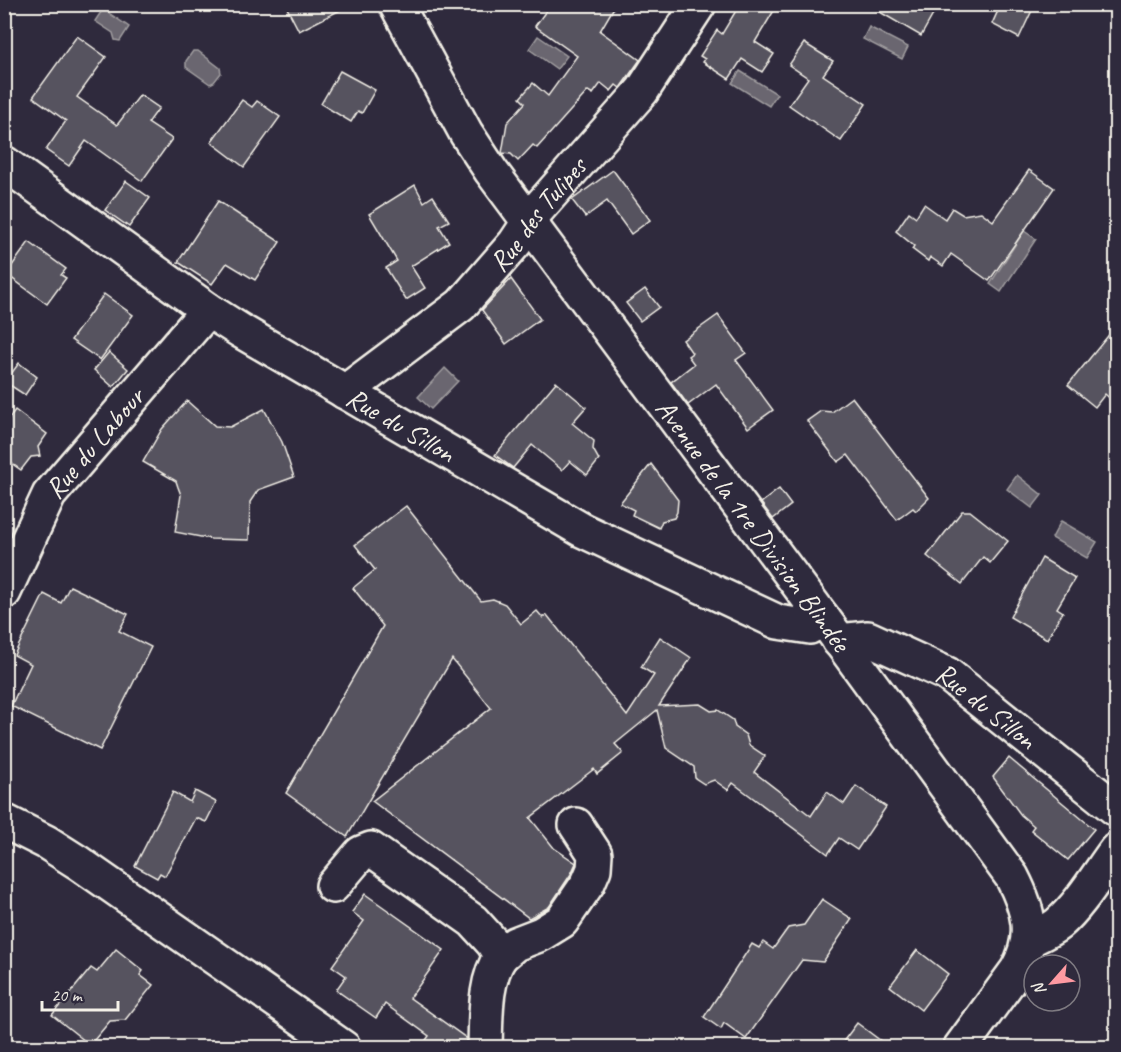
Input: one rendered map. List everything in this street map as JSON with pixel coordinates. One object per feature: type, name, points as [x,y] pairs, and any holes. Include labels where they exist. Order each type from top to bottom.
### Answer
[{"type":"street","name":"Avenue de la 1re Division Blindée","points":[[396,4],[466,133],[491,171],[831,629],[1012,878],[1023,899],[1028,917],[1029,940],[1024,957],[1017,970],[960,1047]]},
{"type":"street","name":"Rue des Tulipes","points":[[345,392],[461,305],[515,243],[537,210],[642,90],[699,4]]},
{"type":"street","name":"Rue du Sillon","points":[[4,162],[208,309],[582,530],[778,622],[831,629],[868,638],[947,675],[1116,809]]},
{"type":"street","name":"Rue du Labour","points":[[4,592],[49,495],[208,309]]},
{"type":"street","points":[[4,821],[46,842],[79,863],[344,1047]]},
{"type":"street","points":[[484,1047],[488,998],[495,964],[515,944],[541,934],[562,921],[588,883],[594,869],[595,855],[576,825]]},
{"type":"street","points":[[333,886],[361,853],[371,849],[473,921],[493,943],[501,956]]},
{"type":"street","points":[[1029,940],[1059,923],[1116,850]]},
{"type":"shaded area","points":[[103,9],[129,27],[120,41],[115,40],[113,33],[95,21]]},
{"type":"shaded area","points":[[869,27],[908,47],[902,59],[863,39]]},
{"type":"shaded area","points":[[538,36],[567,56],[557,69],[529,49]]},
{"type":"shaded area","points":[[193,51],[198,51],[220,68],[221,73],[214,82],[210,84],[186,67],[186,61]]},
{"type":"shaded area","points":[[740,71],[777,94],[769,106],[732,83]]},
{"type":"shaded area","points":[[1024,231],[1036,239],[1001,292],[990,284]]},
{"type":"shaded area","points":[[445,368],[458,381],[431,409],[418,397]]},
{"type":"shaded area","points":[[1017,475],[1042,495],[1032,508],[1007,489]]},
{"type":"shaded area","points":[[1061,521],[1097,542],[1087,558],[1052,538]]},
{"type":"building","points":[[285,4],[352,4],[299,31]]},
{"type":"building","points":[[551,4],[616,4],[600,31],[640,60],[620,88],[616,85],[611,91],[601,83],[593,94],[588,91],[537,148],[533,145],[518,161],[511,154],[502,153],[507,123],[525,103],[520,98],[533,83],[548,96],[577,56],[535,26]]},
{"type":"building","points":[[740,4],[778,4],[755,42],[774,54],[762,72],[742,59],[729,79],[703,62],[705,59],[700,56],[717,30],[722,34]]},
{"type":"building","points":[[866,4],[939,4],[921,36]]},
{"type":"building","points":[[1001,4],[1035,4],[1019,38],[992,24]]},
{"type":"building","points":[[77,36],[106,57],[77,97],[117,125],[140,95],[159,108],[148,123],[172,139],[142,181],[86,141],[69,166],[46,150],[66,121],[33,97]]},
{"type":"building","points":[[804,43],[833,61],[823,75],[866,104],[841,141],[789,105],[808,78],[789,65]]},
{"type":"building","points":[[340,71],[375,90],[362,113],[358,111],[351,122],[321,104]]},
{"type":"building","points":[[242,100],[252,107],[257,101],[280,117],[244,167],[211,142]]},
{"type":"building","points":[[613,170],[650,220],[631,234],[607,201],[585,217],[572,200]]},
{"type":"building","points":[[1029,170],[1054,188],[989,281],[951,254],[943,266],[930,257],[928,261],[912,249],[914,246],[896,231],[909,212],[916,217],[924,204],[945,219],[952,208],[963,215],[981,212],[993,221]]},
{"type":"building","points":[[126,181],[150,198],[129,227],[105,210]]},
{"type":"building","points":[[415,185],[424,202],[433,196],[449,221],[439,226],[449,242],[411,266],[425,288],[406,300],[386,268],[397,261],[369,214]]},
{"type":"building","points":[[218,201],[280,242],[255,280],[227,263],[212,284],[178,262]]},
{"type":"building","points":[[29,242],[66,269],[61,275],[66,278],[47,304],[6,274]]},
{"type":"building","points":[[511,279],[540,319],[506,344],[482,310]]},
{"type":"building","points":[[645,289],[659,307],[640,321],[626,303]]},
{"type":"building","points":[[104,294],[133,315],[100,360],[71,340]]},
{"type":"building","points":[[718,315],[746,353],[736,360],[773,410],[748,428],[716,384],[688,405],[671,382],[694,364],[688,356],[692,353],[683,340]]},
{"type":"building","points":[[1116,326],[1116,404],[1105,394],[1095,407],[1068,385]]},
{"type":"building","points":[[109,352],[128,369],[113,387],[94,370]]},
{"type":"building","points":[[19,363],[37,377],[25,395],[5,382]]},
{"type":"building","points":[[556,382],[586,407],[572,423],[594,441],[593,449],[599,460],[587,475],[570,461],[562,470],[532,445],[513,468],[495,455]]},
{"type":"building","points":[[852,397],[929,498],[916,511],[913,508],[897,520],[848,455],[838,462],[807,421],[821,411],[832,412]]},
{"type":"building","points":[[187,401],[215,426],[230,427],[264,409],[282,442],[294,477],[258,490],[250,502],[249,540],[211,539],[175,532],[181,495],[176,481],[143,462],[162,429]]},
{"type":"building","points":[[15,410],[47,434],[38,447],[40,456],[31,457],[21,470],[4,458],[4,425]]},
{"type":"building","points":[[651,464],[678,500],[674,518],[662,521],[659,528],[632,515],[634,510],[620,503]]},
{"type":"building","points":[[779,489],[791,505],[773,519],[761,503]]},
{"type":"building","points":[[406,506],[481,601],[493,599],[505,604],[521,624],[537,611],[543,618],[547,615],[627,716],[654,675],[641,667],[660,637],[690,657],[659,706],[700,704],[711,711],[718,710],[733,720],[735,727],[746,735],[749,745],[765,756],[754,772],[811,816],[827,792],[844,804],[856,786],[886,807],[857,850],[839,838],[828,854],[733,783],[728,790],[714,780],[704,784],[695,778],[694,767],[666,748],[657,710],[615,744],[623,753],[597,774],[594,769],[530,818],[554,848],[576,863],[549,907],[529,918],[372,801],[491,708],[452,659],[347,837],[286,793],[383,626],[353,588],[375,570],[355,545]]},
{"type":"building","points":[[962,511],[970,511],[1008,541],[990,563],[983,557],[962,584],[927,556]]},
{"type":"building","points":[[1042,558],[1075,578],[1057,608],[1063,612],[1047,639],[1010,617]]},
{"type":"building","points":[[70,586],[128,614],[119,631],[151,647],[100,750],[11,706],[31,664],[14,655],[44,594],[61,603]]},
{"type":"building","points":[[1009,758],[1094,829],[1068,860],[1031,830],[1034,826],[1021,815],[993,777]]},
{"type":"building","points":[[195,791],[216,802],[206,822],[196,818],[165,876],[160,873],[157,878],[135,866],[173,792],[190,802]]},
{"type":"building","points":[[365,894],[444,950],[410,998],[466,1038],[466,1047],[421,1047],[429,1036],[385,1004],[376,1018],[336,990],[346,976],[332,966],[364,921],[352,912]]},
{"type":"building","points":[[822,899],[852,919],[823,962],[802,960],[746,1039],[724,1023],[721,1029],[704,1017],[752,944],[759,948],[763,942],[773,949],[788,928],[804,925]]},
{"type":"building","points":[[116,949],[143,971],[140,975],[153,985],[125,1020],[110,1021],[90,1045],[52,1015],[91,968],[97,972]]},
{"type":"building","points":[[917,950],[948,974],[921,1010],[890,986]]},
{"type":"building","points":[[857,1023],[889,1047],[839,1047]]}]
